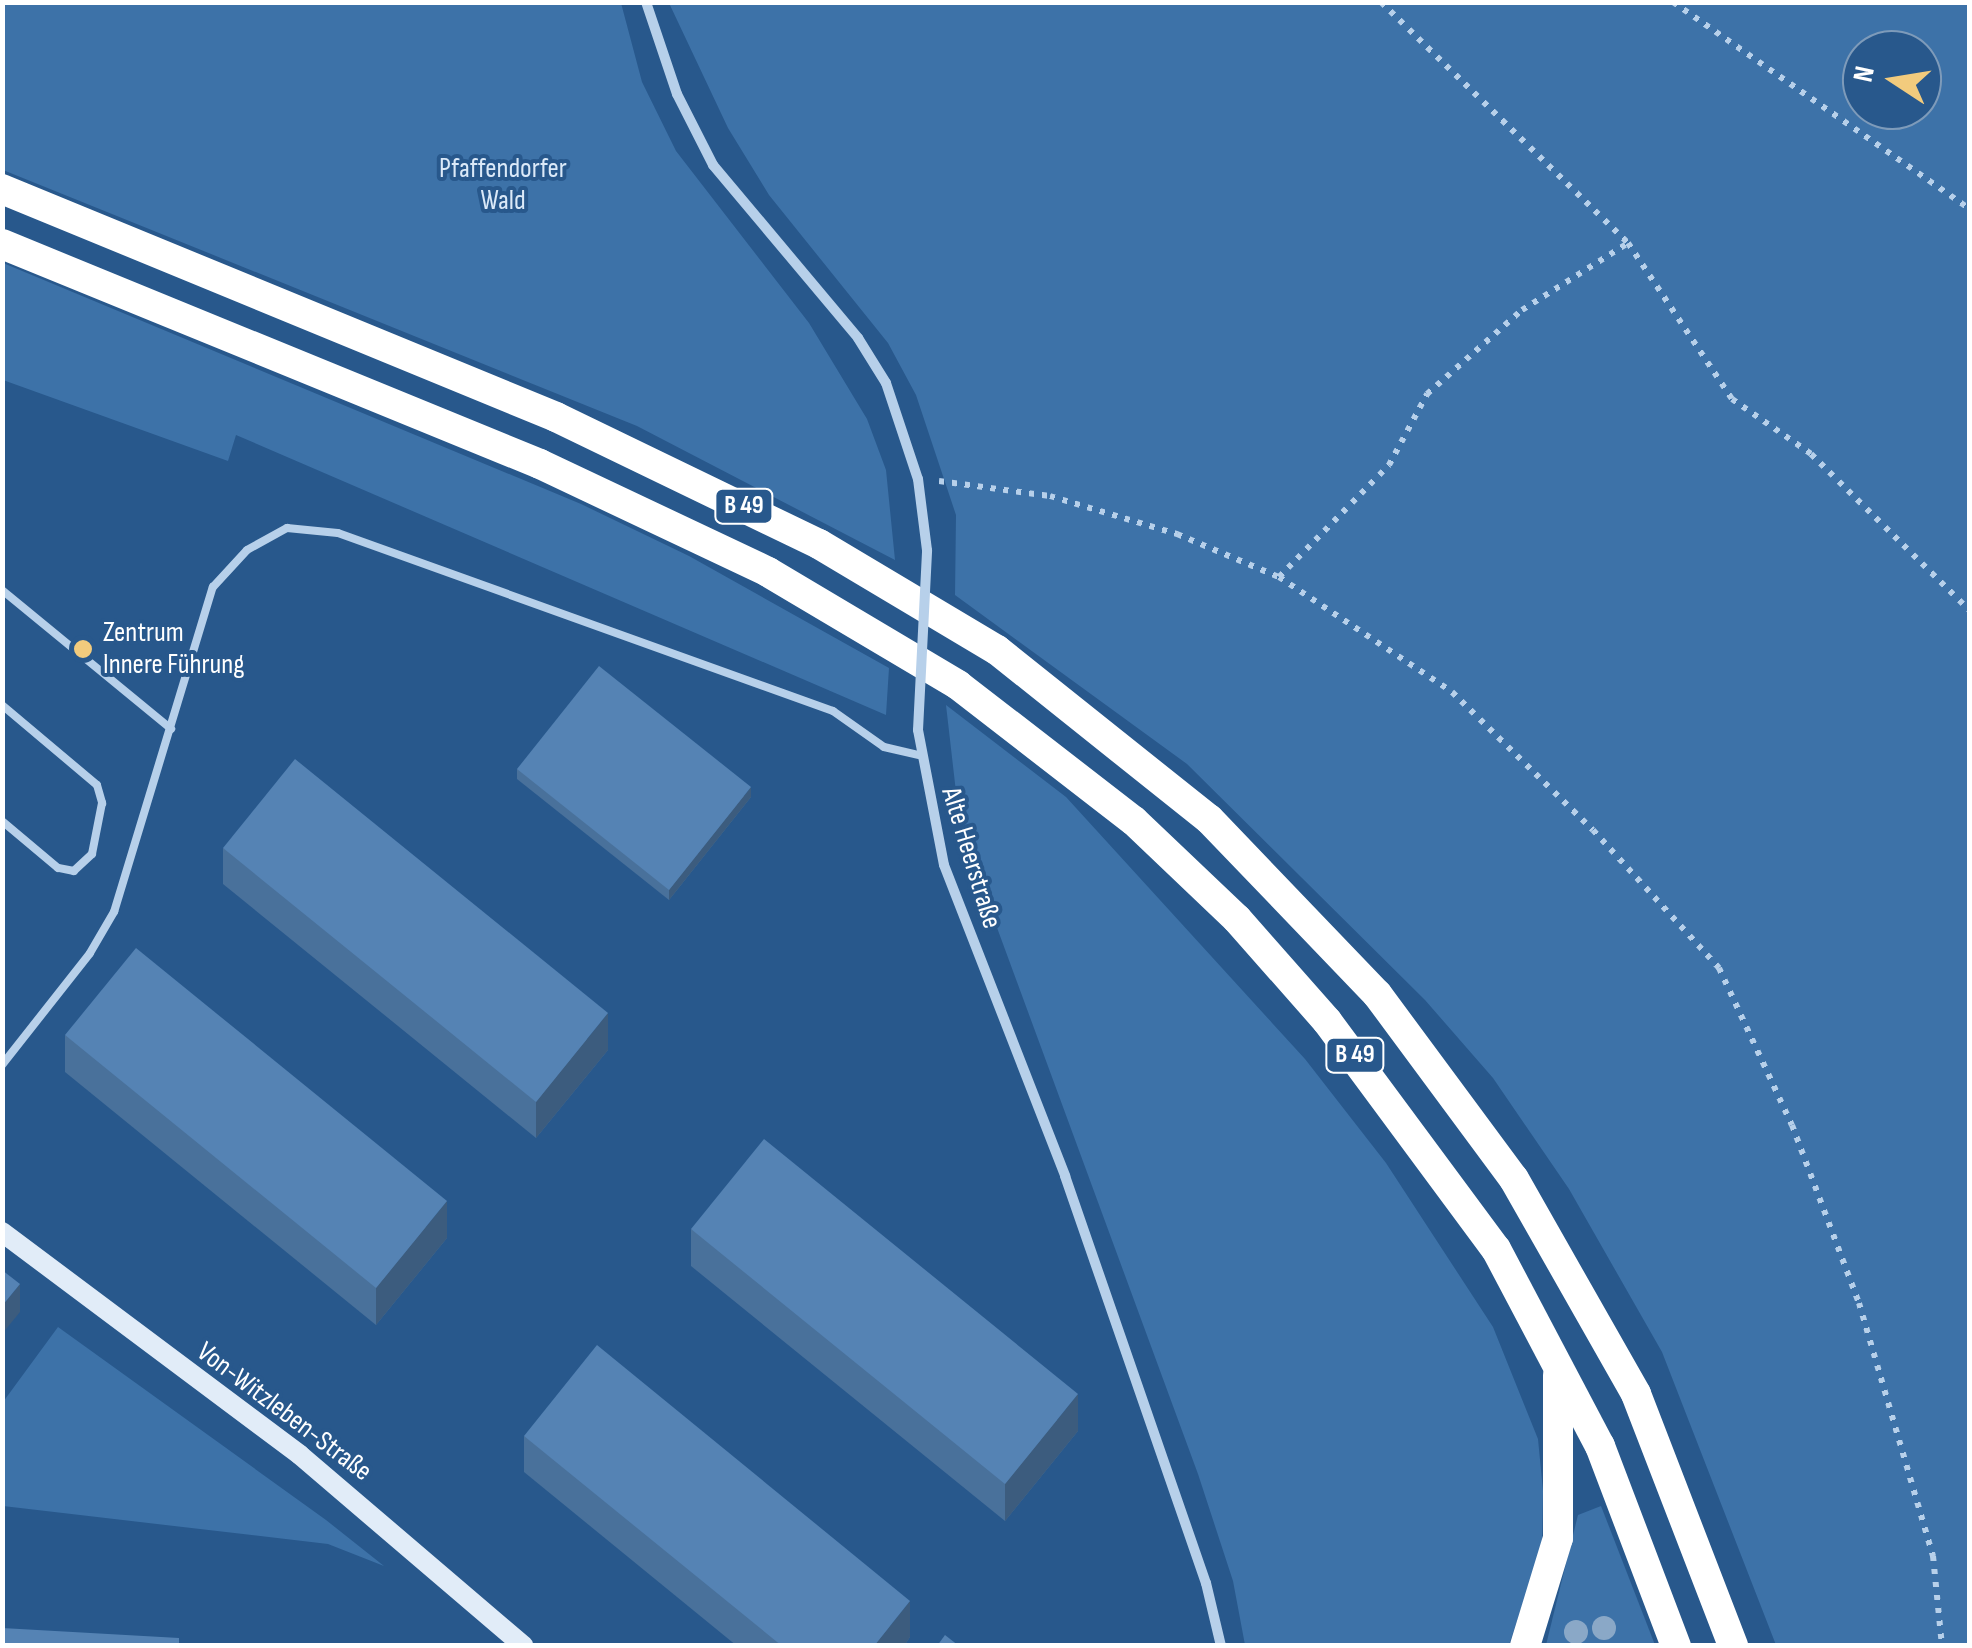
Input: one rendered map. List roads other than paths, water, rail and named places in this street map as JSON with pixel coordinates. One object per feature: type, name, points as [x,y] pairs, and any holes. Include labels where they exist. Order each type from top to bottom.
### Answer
[{"type":"highway","name":"B 49","points":[[2,189],[556,417],[819,544],[997,650],[1209,819],[1378,994],[1514,1179],[1636,1394],[1733,1646]]},
{"type":"highway","name":"B 49","points":[[2,244],[652,515],[768,572],[958,685],[1134,821],[1279,964],[1436,1160],[1557,1357],[1624,1497],[1676,1646]]},
{"type":"highway","points":[[1525,1646],[1558,1538],[1557,1357]]},
{"type":"street","name":"Alte Heerstraße","points":[[646,2],[677,94],[713,165],[872,358],[899,414],[918,479],[927,550],[920,754],[949,878],[1064,1176],[1206,1582],[1221,1646]]},
{"type":"street","name":"Von-Witzleben-Straße","points":[[2,1232],[300,1455],[524,1646]]},
{"type":"lane","points":[[2,1065],[90,953],[114,912],[213,586],[259,541],[287,528],[312,527],[834,711],[884,748],[920,754]]},
{"type":"lane","points":[[2,590],[170,729]]},
{"type":"lane","points":[[2,706],[97,785],[102,803],[92,854],[74,872],[58,868],[2,821]]},
{"type":"place","name":"Zentrum Innere Führung","points":[[83,649]]},
{"type":"park label","name":"Pfaffendorfer Wald","points":[[503,185]]}]
